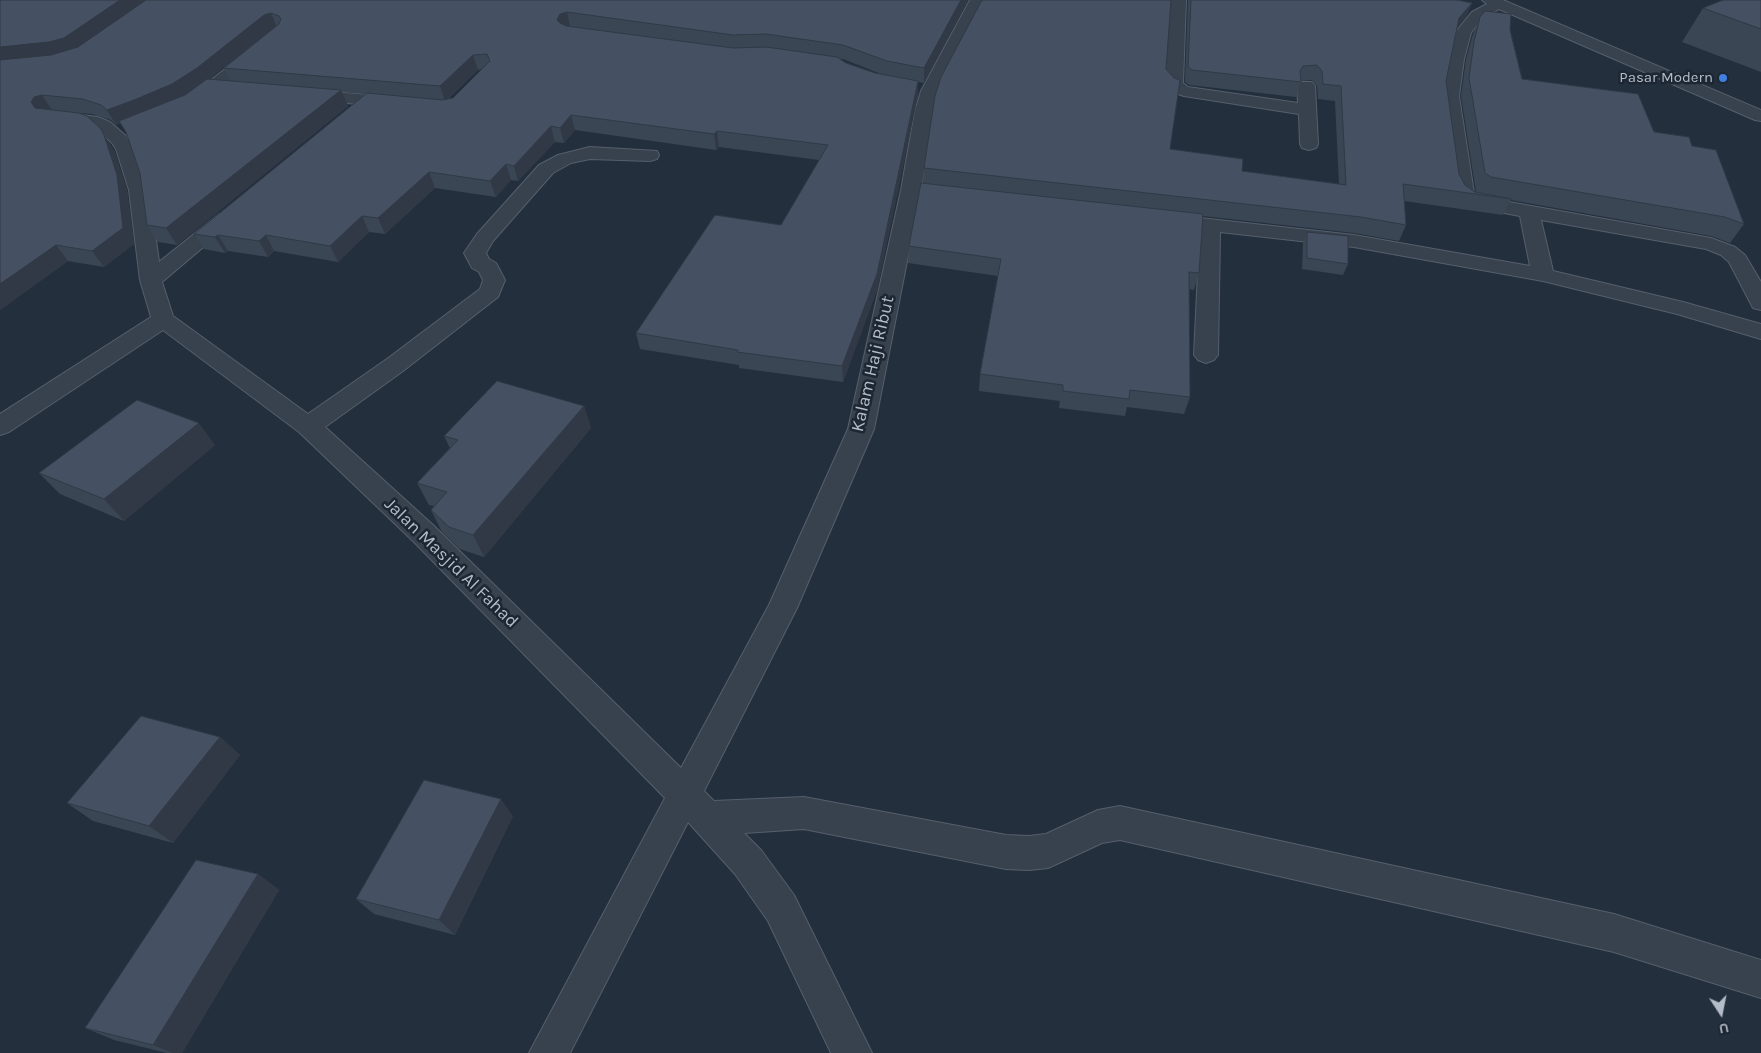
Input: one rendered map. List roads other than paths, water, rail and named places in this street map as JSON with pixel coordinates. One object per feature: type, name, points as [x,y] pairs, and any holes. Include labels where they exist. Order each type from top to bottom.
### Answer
[{"type":"street","name":"Kalam Haji Ribut","points":[[550,1053],[695,807],[861,429],[921,191],[920,89],[978,0]]},
{"type":"street","points":[[1178,0],[1174,84],[1178,88],[1184,91],[1306,110]]},
{"type":"street","points":[[1761,116],[1494,2],[1477,16],[1462,33],[1450,96],[1463,189],[1466,196],[1475,202],[1711,244],[1728,251],[1738,259],[1761,303]]},
{"type":"street","points":[[179,108],[212,88],[271,40]]},
{"type":"street","points":[[1306,86],[1309,144]]},
{"type":"street","points":[[212,88],[232,89]]},
{"type":"street","points":[[291,94],[378,101],[346,119]]},
{"type":"street","points":[[0,426],[163,319],[151,280],[139,190],[120,140],[122,130],[92,121],[52,117]]},
{"type":"street","points":[[308,426],[395,365],[490,292],[494,280],[488,268],[480,263],[475,253],[484,238],[546,169],[565,159],[590,153],[650,155]]},
{"type":"street","points":[[151,280],[241,205]]},
{"type":"street","points":[[1529,212],[1543,275]]},
{"type":"street","points":[[1143,218],[1354,241],[1543,275],[1683,309],[1761,332]]},
{"type":"street","points":[[1206,355],[1210,226]]},
{"type":"street","name":"Jalan Masjid Al Fahad","points":[[163,319],[308,426],[422,533],[748,862],[781,908],[852,1053]]},
{"type":"street","points":[[695,807],[804,813],[1006,852],[1029,853],[1048,851],[1098,827],[1120,823],[1614,932],[1761,979]]},
{"type":"place","name":"Pasar Modern","points":[[1723,78]]}]
